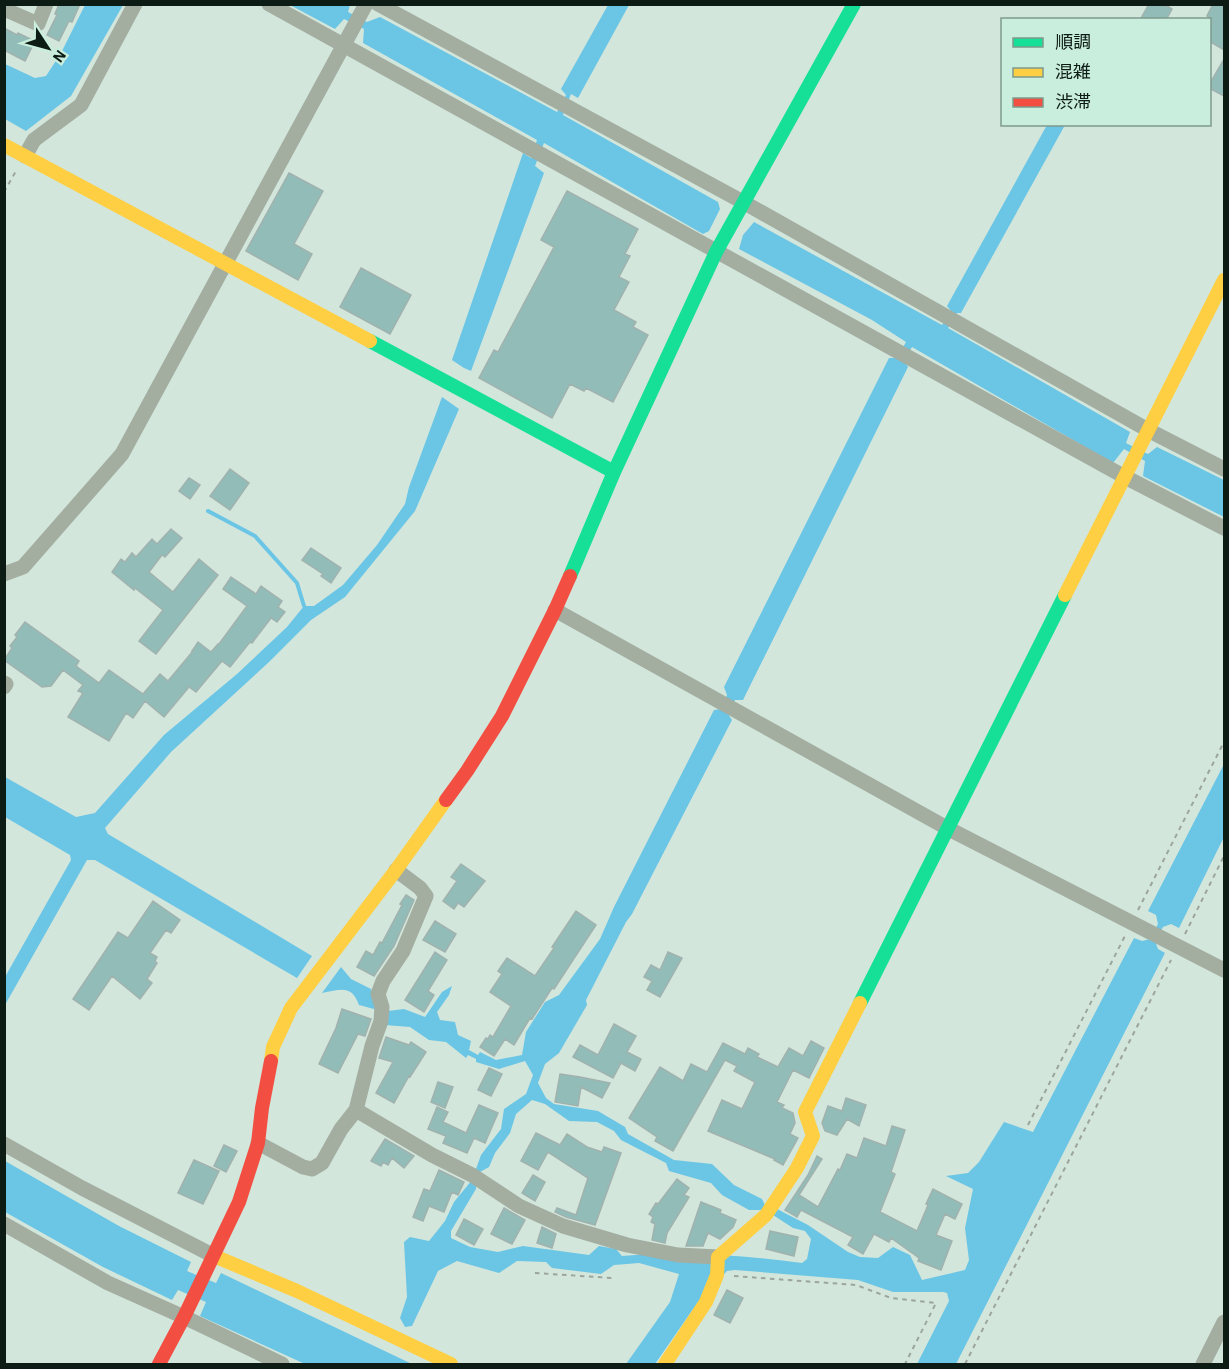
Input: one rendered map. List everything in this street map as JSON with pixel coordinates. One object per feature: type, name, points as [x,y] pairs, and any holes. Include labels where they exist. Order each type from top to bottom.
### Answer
[{"type":"street","points":[[4,9],[38,24],[46,4]]},
{"type":"street","points":[[25,156],[34,140],[81,105],[135,4]]},
{"type":"street","points":[[269,4],[903,355],[1128,470],[1224,528]]},
{"type":"street","points":[[378,4],[743,202],[950,318],[1146,436],[1224,469]]},
{"type":"street","points":[[159,1365],[239,1202],[258,1143],[261,1108],[273,1047],[291,1008],[396,870],[467,771],[502,716],[555,610],[614,472],[716,252],[854,4]]},
{"type":"street","points":[[4,574],[23,567],[122,454],[360,16]]},
{"type":"street","points":[[4,145],[614,472]]},
{"type":"street","points":[[665,1365],[706,1302],[718,1266],[769,1210],[797,1168],[813,1136],[805,1112],[1224,280]]},
{"type":"street","points":[[555,610],[947,828],[1224,969]]},
{"type":"street","points":[[258,1143],[303,1167],[312,1169],[322,1163],[341,1129],[356,1110],[382,1012],[378,994],[383,981],[403,951],[426,896],[420,888],[396,870]]},
{"type":"street","points":[[356,1110],[476,1178],[519,1206],[563,1226],[627,1245],[718,1266]]},
{"type":"street","points":[[4,1144],[82,1188],[214,1256],[297,1291],[451,1365]]},
{"type":"street","points":[[4,1224],[108,1283],[282,1365]]},
{"type":"street","points":[[1203,1365],[1224,1322]]},
{"type":"path","points":[[4,192],[25,156]]},
{"type":"path","points":[[965,1365],[1224,856]]},
{"type":"path","points":[[718,1266],[856,1285],[891,1298],[936,1303],[906,1365]]},
{"type":"path","points":[[536,1273],[612,1278]]},
{"type":"water","points":[[85,5],[123,5],[71,96],[26,131],[5,119],[5,64],[35,78],[46,76],[61,53]]},
{"type":"water","points":[[290,5],[350,5],[348,12],[367,22],[380,17],[557,112],[566,95],[561,89],[608,5],[629,5],[578,98],[571,94],[563,115],[718,202],[720,209],[709,231],[703,234],[544,143],[535,166],[544,173],[471,371],[464,368],[452,360],[523,153],[531,158],[537,140],[363,43],[364,29],[344,19],[335,29]]},
{"type":"water","points":[[1046,126],[1064,126],[961,313],[957,313],[948,328],[1130,432],[1126,443],[1148,454],[1157,447],[1224,480],[1224,517],[1143,476],[1145,461],[1124,449],[1113,463],[912,347],[904,361],[908,367],[743,700],[735,700],[728,714],[732,720],[586,1000],[587,1005],[559,1053],[545,1064],[538,1083],[546,1098],[554,1104],[598,1111],[625,1127],[628,1134],[674,1160],[712,1164],[734,1185],[762,1199],[765,1205],[808,1225],[848,1252],[860,1257],[878,1258],[893,1247],[910,1255],[922,1280],[965,1270],[969,1260],[965,1228],[973,1189],[946,1176],[968,1173],[979,1162],[1004,1122],[1033,1132],[1134,938],[1142,941],[1150,939],[1158,924],[1156,915],[1148,911],[1224,764],[1224,837],[1179,928],[1171,924],[1163,927],[1155,941],[1158,949],[1165,953],[956,1364],[917,1364],[949,1301],[947,1293],[893,1292],[858,1280],[735,1270],[727,1271],[698,1302],[655,1364],[626,1364],[670,1302],[679,1274],[639,1263],[614,1265],[601,1274],[552,1268],[546,1262],[517,1261],[499,1273],[457,1261],[438,1271],[412,1326],[405,1327],[400,1318],[407,1297],[404,1242],[410,1237],[429,1241],[445,1221],[454,1202],[472,1180],[481,1155],[501,1129],[504,1109],[526,1094],[533,1075],[525,1061],[499,1069],[476,1062],[476,1059],[468,1055],[466,1058],[446,1042],[429,1040],[410,1027],[385,1025],[374,1009],[359,1005],[349,991],[322,993],[341,967],[351,979],[371,989],[378,1005],[388,1011],[404,1009],[425,1017],[442,992],[452,986],[449,995],[437,1012],[440,1020],[455,1022],[458,1035],[471,1041],[469,1050],[478,1055],[480,1052],[496,1060],[522,1055],[526,1032],[545,1002],[559,995],[600,939],[714,710],[721,709],[727,695],[724,687],[889,358],[897,358],[906,342],[872,320],[739,249],[743,235],[754,222],[942,325],[951,311],[947,306]],"holes":[[[532,1100],[545,1104],[569,1121],[597,1122],[614,1131],[621,1140],[666,1163],[669,1171],[711,1183],[722,1195],[749,1210],[761,1210],[793,1228],[805,1231],[811,1239],[807,1259],[802,1263],[712,1255],[622,1256],[616,1249],[599,1246],[589,1255],[523,1246],[498,1252],[470,1247],[451,1238],[451,1231],[476,1189],[480,1172],[489,1167],[495,1153],[510,1133],[516,1114]]]},
{"type":"water","points":[[442,397],[459,409],[415,511],[345,597],[311,620],[171,752],[105,828],[108,834],[312,956],[297,978],[95,860],[87,860],[5,1005],[5,977],[71,860],[70,855],[5,817],[5,777],[76,817],[95,813],[164,735],[237,674],[287,627],[304,606],[314,606],[343,585],[377,545],[405,504]]},
{"type":"water","points":[[5,1161],[119,1226],[191,1262],[187,1271],[216,1283],[221,1273],[412,1364],[305,1364],[200,1316],[206,1302],[178,1290],[172,1300],[103,1267],[5,1212]]},
{"type":"building","points":[[59,4],[80,4],[72,22],[69,21],[59,41],[47,35],[57,15],[55,14]]},
{"type":"building","points":[[1149,4],[1164,4],[1172,9],[1167,18],[1141,18]]},
{"type":"building","points":[[1213,4],[1224,4],[1224,50],[1211,42],[1211,18],[1207,16]]},
{"type":"building","points":[[4,28],[35,41],[25,61],[4,50]]},
{"type":"building","points":[[1224,59],[1224,96],[1211,89],[1211,82]]},
{"type":"building","points":[[289,173],[323,191],[294,244],[312,254],[298,280],[246,251]]},
{"type":"building","points":[[567,191],[638,229],[625,254],[630,256],[619,277],[629,282],[614,310],[636,322],[633,327],[648,335],[613,402],[586,388],[584,391],[570,384],[552,418],[479,378],[494,350],[498,352],[554,247],[541,240]]},
{"type":"building","points":[[361,268],[411,295],[390,334],[340,307]]},
{"type":"building","points":[[230,469],[249,483],[230,510],[210,496]]},
{"type":"building","points":[[189,478],[200,485],[190,499],[179,491]]},
{"type":"building","points":[[171,529],[182,538],[165,557],[162,555],[149,572],[173,592],[199,559],[218,575],[156,654],[139,641],[163,610],[112,572],[121,559],[125,562],[132,553],[136,557],[152,539],[157,544]]},
{"type":"building","points":[[311,548],[341,568],[331,583],[321,576],[323,574],[302,560]]},
{"type":"building","points":[[231,577],[256,594],[261,586],[282,601],[278,607],[285,612],[277,622],[271,618],[230,667],[222,661],[196,692],[189,687],[164,717],[145,701],[133,718],[126,713],[109,741],[68,717],[83,693],[78,691],[83,685],[63,670],[51,686],[42,687],[4,660],[17,637],[15,635],[25,622],[79,661],[76,666],[99,683],[109,670],[143,694],[160,674],[168,681],[198,642],[211,652],[219,644],[247,606],[223,589]]},
{"type":"building","points":[[461,864],[485,881],[464,907],[458,903],[454,909],[443,901],[457,881],[451,877]]},
{"type":"building","points":[[406,895],[414,900],[394,946],[374,976],[357,967],[366,951],[373,955],[380,942],[382,943]]},
{"type":"building","points":[[153,901],[180,920],[171,933],[166,930],[150,953],[157,957],[155,961],[157,963],[147,979],[152,983],[140,999],[112,976],[89,1010],[73,999],[118,932],[128,938]]},
{"type":"building","points":[[576,911],[596,925],[554,989],[552,988],[532,1019],[530,1018],[514,1045],[505,1039],[494,1056],[480,1047],[486,1038],[488,1039],[490,1035],[493,1037],[511,1006],[490,992],[502,974],[498,971],[507,958],[535,976]]},
{"type":"building","points":[[435,921],[456,934],[445,952],[423,940]]},
{"type":"building","points":[[435,952],[447,960],[428,991],[434,995],[424,1012],[405,1000]]},
{"type":"building","points":[[668,952],[682,958],[660,997],[647,990],[652,981],[644,977],[651,965],[660,970]]},
{"type":"building","points":[[342,1009],[371,1019],[365,1036],[358,1034],[338,1073],[319,1064]]},
{"type":"building","points":[[614,1024],[636,1036],[627,1052],[641,1059],[635,1071],[621,1063],[613,1078],[573,1057],[580,1045],[598,1055]]},
{"type":"building","points":[[386,1037],[409,1045],[411,1042],[426,1052],[394,1103],[376,1093],[393,1062],[379,1058]]},
{"type":"building","points":[[811,1041],[824,1048],[809,1078],[793,1070],[777,1102],[784,1105],[782,1108],[793,1113],[795,1123],[790,1134],[798,1138],[783,1165],[775,1159],[708,1131],[722,1100],[742,1109],[755,1082],[734,1071],[737,1066],[725,1060],[673,1151],[655,1141],[657,1137],[629,1118],[660,1067],[683,1081],[691,1064],[707,1072],[723,1043],[745,1054],[748,1048],[759,1054],[757,1057],[778,1067],[789,1048],[803,1056]]},
{"type":"building","points":[[489,1068],[502,1074],[491,1096],[478,1090]]},
{"type":"building","points":[[560,1074],[610,1083],[602,1098],[581,1087],[578,1106],[555,1102]]},
{"type":"building","points":[[438,1082],[453,1087],[445,1108],[431,1102]]},
{"type":"building","points":[[846,1098],[866,1105],[859,1126],[847,1119],[837,1135],[825,1131],[822,1123],[828,1106],[842,1111]]},
{"type":"building","points":[[479,1105],[498,1113],[485,1143],[474,1138],[467,1153],[443,1143],[446,1136],[428,1129],[437,1107],[448,1112],[443,1122],[466,1133]]},
{"type":"building","points":[[892,1126],[905,1130],[891,1172],[895,1174],[880,1212],[917,1231],[933,1189],[962,1204],[955,1219],[945,1214],[936,1235],[952,1241],[941,1270],[918,1261],[919,1258],[891,1238],[889,1242],[874,1234],[863,1254],[848,1245],[853,1237],[801,1210],[797,1217],[785,1210],[808,1175],[817,1156],[822,1159],[799,1195],[818,1207],[847,1154],[857,1158],[864,1138],[886,1146]]},
{"type":"building","points":[[536,1133],[560,1145],[567,1134],[587,1147],[602,1152],[604,1147],[621,1153],[595,1225],[555,1212],[557,1208],[576,1215],[588,1178],[548,1152],[538,1170],[521,1161]]},
{"type":"building","points":[[385,1139],[414,1156],[404,1168],[392,1158],[388,1165],[383,1162],[381,1166],[371,1161]]},
{"type":"building","points":[[224,1145],[237,1151],[226,1172],[214,1166]]},
{"type":"building","points":[[194,1160],[219,1171],[203,1204],[178,1193]]},
{"type":"building","points":[[439,1170],[464,1182],[458,1195],[452,1192],[444,1212],[429,1206],[423,1221],[413,1217],[424,1189],[430,1191]]},
{"type":"building","points":[[533,1175],[545,1182],[535,1201],[522,1193]]},
{"type":"building","points":[[677,1179],[689,1188],[684,1195],[689,1197],[667,1233],[665,1243],[652,1240],[655,1224],[651,1222],[653,1217],[649,1214]]},
{"type":"building","points":[[701,1202],[721,1210],[720,1213],[736,1220],[733,1227],[720,1239],[708,1233],[703,1246],[686,1246]]},
{"type":"building","points":[[504,1208],[525,1220],[512,1244],[491,1234]]},
{"type":"building","points":[[464,1219],[483,1229],[474,1245],[456,1235]]},
{"type":"building","points":[[542,1227],[556,1234],[552,1248],[537,1243]]},
{"type":"building","points":[[770,1231],[798,1237],[794,1256],[766,1249]]},
{"type":"building","points":[[727,1290],[743,1298],[730,1323],[714,1315]]},
{"type":"waterway","points":[[208,511],[255,536],[297,583],[304,606]]},
{"type":"traffic: fast","points":[[570,576],[614,472],[716,252],[854,4]]},
{"type":"traffic: fast","points":[[370,341],[614,472]]},
{"type":"traffic: fast","points":[[860,1003],[1065,595]]},
{"type":"traffic: slow","points":[[4,145],[370,341]]},
{"type":"traffic: slow","points":[[1065,595],[1224,280]]},
{"type":"traffic: slow","points":[[271,1061],[273,1047],[291,1008],[446,800]]},
{"type":"traffic: slow","points":[[665,1364],[706,1302],[717,1275],[718,1257],[766,1215],[797,1168],[813,1136],[805,1112],[860,1003]]},
{"type":"traffic: slow","points":[[214,1256],[297,1291],[451,1364]]},
{"type":"traffic: jam","points":[[446,800],[502,716],[570,576]]},
{"type":"traffic: jam","points":[[159,1364],[239,1202],[258,1143],[271,1061]]}]
